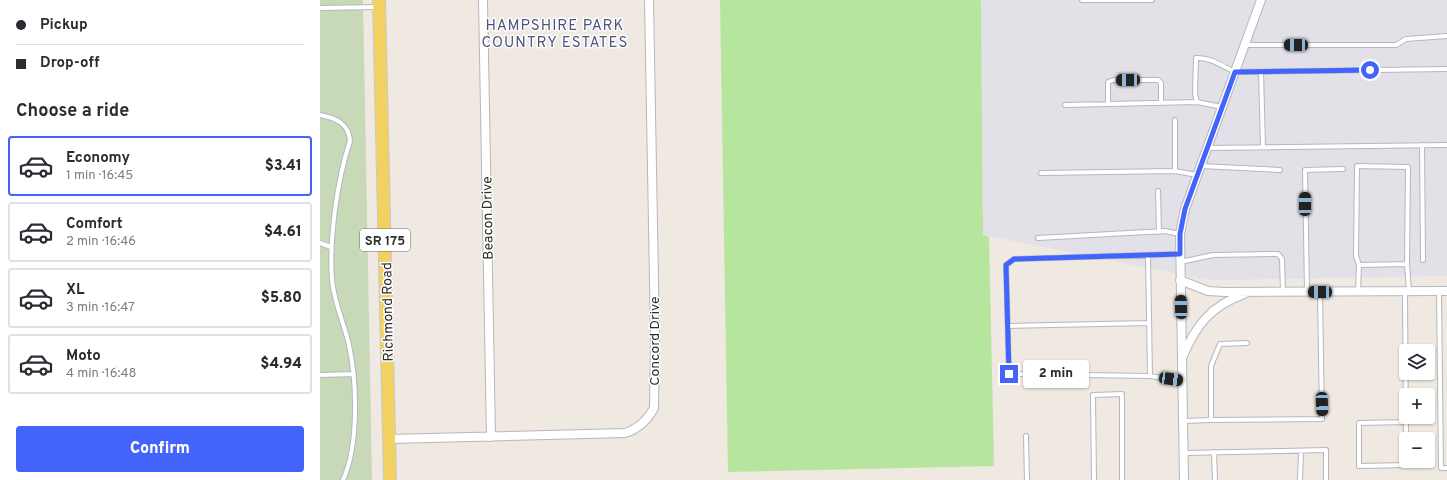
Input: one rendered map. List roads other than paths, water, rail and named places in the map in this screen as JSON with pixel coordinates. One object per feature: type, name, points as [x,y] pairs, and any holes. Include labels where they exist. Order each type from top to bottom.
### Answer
[{"type":"main road","name":"Richmond Road","points":[[380,4],[390,480]]},
{"type":"street","name":"Beacon Drive","points":[[483,0],[491,437]]},
{"type":"street","name":"Concord Drive","points":[[390,439],[626,433],[633,430],[645,420],[654,408],[655,338],[649,0]]},
{"type":"street","points":[[1184,480],[1180,234],[1185,209],[1261,0]]},
{"type":"street","points":[[1180,280],[1208,291],[1443,291]]},
{"type":"street","points":[[1182,359],[1196,329],[1206,317],[1232,299],[1252,292]]},
{"type":"lane","points":[[1082,0],[1152,0]]},
{"type":"lane","points":[[320,8],[380,4]]},
{"type":"lane","points":[[1244,45],[1396,45],[1406,39],[1447,36]]},
{"type":"lane","points":[[1197,102],[1195,94],[1196,58],[1203,58],[1215,62],[1235,72],[1447,69]]},
{"type":"lane","points":[[1261,72],[1262,147]]},
{"type":"lane","points":[[1108,104],[1108,82],[1113,80],[1158,80],[1161,83],[1161,103]]},
{"type":"lane","points":[[1065,105],[1197,102],[1222,107]]},
{"type":"lane","points":[[320,115],[331,117],[342,123],[348,128],[350,134],[331,247],[332,281],[336,303],[349,343],[354,374],[356,410],[352,447],[343,480]]},
{"type":"lane","points":[[1175,120],[1175,171]]},
{"type":"lane","points":[[1422,145],[1423,260]]},
{"type":"lane","points":[[1208,148],[1447,145]]},
{"type":"lane","points":[[1200,166],[1280,170]]},
{"type":"lane","points":[[1358,292],[1359,264],[1356,256],[1357,166],[1408,168],[1406,388]]},
{"type":"lane","points":[[1307,292],[1305,170],[1343,169]]},
{"type":"lane","points":[[1041,173],[1175,171],[1198,175]]},
{"type":"lane","points":[[1158,191],[1159,232]]},
{"type":"lane","points":[[1038,238],[1159,232],[1180,234]]},
{"type":"lane","points":[[320,243],[331,247]]},
{"type":"lane","points":[[1182,381],[1150,376],[1009,374],[1006,265],[1014,259],[1148,255],[1180,258],[1213,255],[1278,254],[1282,259],[1283,292]]},
{"type":"lane","points":[[1148,255],[1150,376]]},
{"type":"lane","points":[[1359,264],[1407,264]]},
{"type":"lane","points":[[1443,291],[1441,468],[1447,468]]},
{"type":"lane","points":[[1183,421],[1322,418],[1320,292]]},
{"type":"lane","points":[[1008,326],[1149,323]]},
{"type":"lane","points":[[1211,420],[1211,366],[1220,344],[1247,343]]},
{"type":"lane","points":[[320,375],[354,374]]},
{"type":"lane","points":[[1094,480],[1093,395],[1122,394],[1122,480]]},
{"type":"lane","points":[[1399,422],[1359,423],[1360,466],[1399,465]]},
{"type":"lane","points":[[1026,436],[1027,480]]},
{"type":"lane","points":[[1183,453],[1326,450],[1326,480]]},
{"type":"lane","points":[[1300,480],[1301,451]]},
{"type":"lane","points":[[1214,452],[1215,480]]},
{"type":"district","name":"HAMPSHIRE PARK COUNTRY ESTATES","points":[[555,34]]}]
